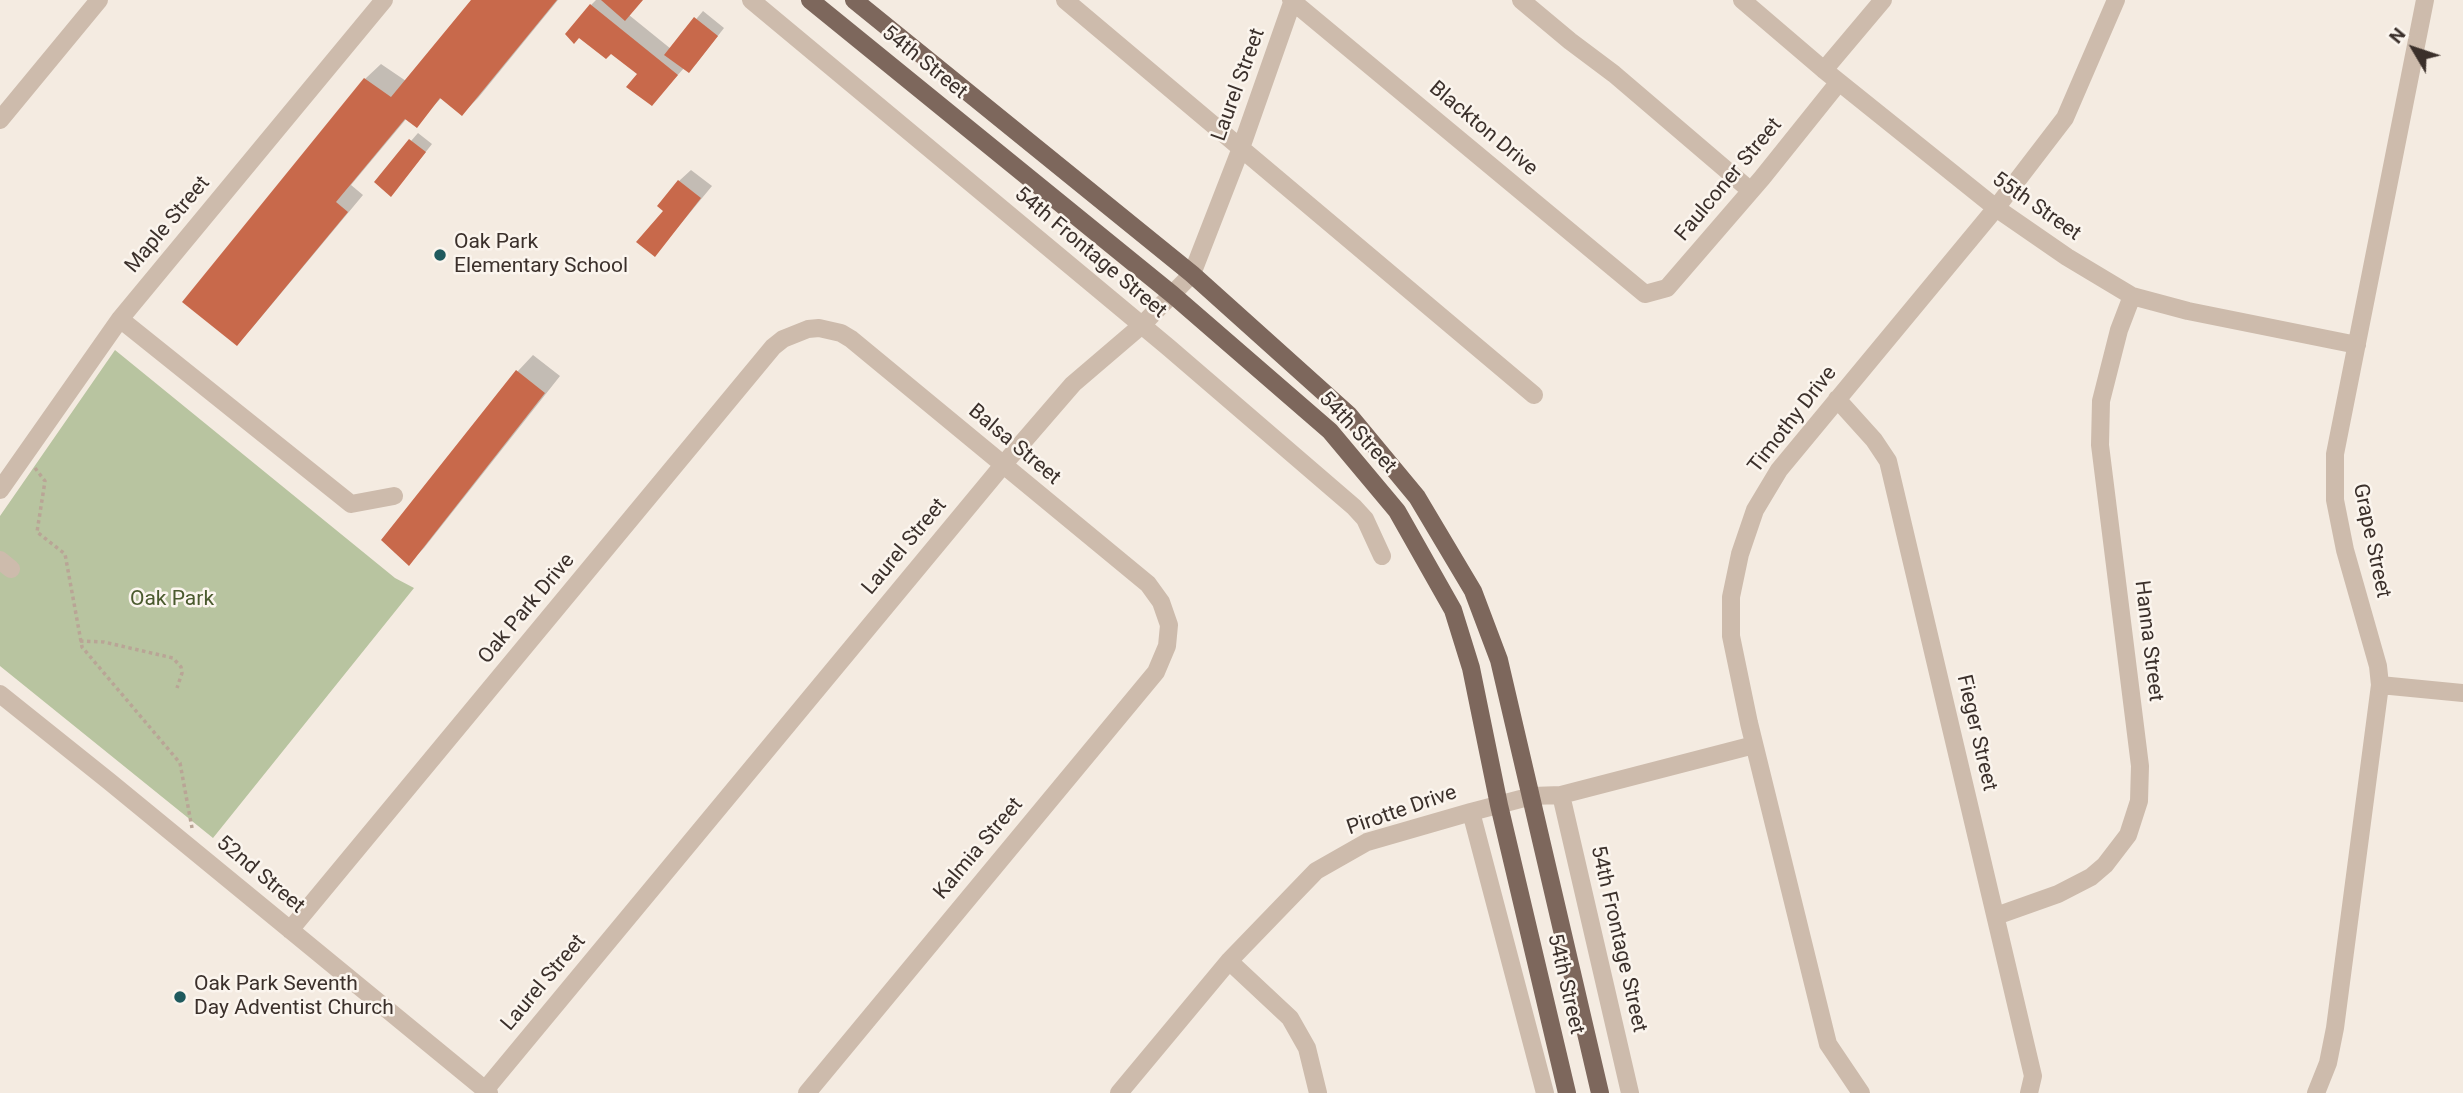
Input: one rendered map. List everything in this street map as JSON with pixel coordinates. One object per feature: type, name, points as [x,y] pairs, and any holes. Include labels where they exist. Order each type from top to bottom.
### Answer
[{"type":"main road","name":"54th Street","points":[[810,0],[1173,295],[1329,431],[1397,511],[1452,610],[1471,667],[1499,805],[1567,1093]]},
{"type":"main road","name":"54th Street","points":[[854,0],[1192,274],[1349,415],[1417,497],[1473,591],[1499,660],[1600,1093]]},
{"type":"street","points":[[0,120],[99,0]]},
{"type":"street","name":"Maple Street","points":[[0,490],[120,318],[384,0]]},
{"type":"street","name":"54th Frontage Street","points":[[751,0],[1142,325],[1354,507],[1365,519],[1382,556]]},
{"type":"street","points":[[1065,0],[1534,395]]},
{"type":"street","name":"Laurel Street","points":[[487,1091],[1003,465],[1073,384],[1142,325],[1192,274],[1241,148],[1292,0]]},
{"type":"street","name":"Blackton Drive","points":[[1292,0],[1645,294]]},
{"type":"street","points":[[1521,0],[1614,74],[1751,191]]},
{"type":"street","name":"55th Street","points":[[1742,0],[1824,70],[1996,208],[2067,257],[2132,296],[2188,311],[2357,345]]},
{"type":"street","points":[[1824,70],[1884,0]]},
{"type":"street","name":"Timothy Drive","points":[[1861,1093],[1828,1044],[1754,745],[1731,636],[1731,597],[1740,554],[1755,510],[1779,470],[1996,208],[2065,118],[2116,0]]},
{"type":"street","name":"Grape Street","points":[[2316,1093],[2328,1063],[2335,1028],[2380,685],[2378,666],[2345,550],[2334,500],[2335,454],[2425,0]]},
{"type":"street","name":"Faulconer Street","points":[[1645,294],[1667,288],[1751,191],[1839,82]]},
{"type":"street","name":"Hanna Street","points":[[1996,916],[2058,894],[2091,877],[2123,843],[2135,818],[2139,801],[2140,766],[2100,445],[2101,401],[2119,330],[2132,296]]},
{"type":"street","points":[[120,318],[351,504],[394,496]]},
{"type":"street","name":"Balsa Street","points":[[808,329],[830,330],[851,339],[1148,584],[1161,602],[1169,625]]},
{"type":"street","name":"Oak Park Drive","points":[[290,930],[773,347],[795,332],[808,329]]},
{"type":"street","name":"Fieger Street","points":[[1838,399],[1874,440],[1888,461],[2033,1076],[2029,1093]]},
{"type":"street","name":"Kalmia Street","points":[[807,1093],[1156,672],[1167,646],[1169,625]]},
{"type":"street","points":[[2380,685],[2463,693]]},
{"type":"street","name":"52nd Street","points":[[0,694],[487,1091]]},
{"type":"street","name":"Pirotte Drive","points":[[1119,1093],[1229,961],[1316,871],[1367,842],[1532,796],[1560,795],[1754,745]]},
{"type":"street","name":"54th Frontage Street","points":[[1560,795],[1630,1093]]},
{"type":"street","points":[[1471,812],[1545,1093]]},
{"type":"street","points":[[1229,961],[1290,1018],[1307,1048],[1318,1093]]},
{"type":"path","points":[[34,466],[44,481],[37,532],[65,554],[82,647],[180,763],[193,840],[188,845]]},
{"type":"path","points":[[80,642],[104,642],[173,658],[181,667],[182,673],[177,688]]},
{"type":"green space","name":"Oak Park","points":[[115,350],[395,578],[414,588],[213,838],[0,666],[0,516]]},
{"type":"building","points":[[471,0],[557,0],[462,116],[440,98],[417,128],[405,119],[336,202],[348,212],[237,346],[182,302],[364,78],[391,97]]},
{"type":"building","points":[[601,0],[643,0],[625,21]]},
{"type":"building","points":[[590,4],[678,75],[652,106],[626,87],[637,74],[611,54],[606,59],[579,38],[574,44],[565,34]]},
{"type":"building","points":[[694,17],[718,36],[689,73],[664,55]]},
{"type":"building","points":[[409,139],[426,152],[391,197],[374,182]]},
{"type":"building","points":[[678,180],[701,198],[655,257],[636,242],[663,211],[657,206]]},
{"type":"building","points":[[516,370],[545,393],[409,566],[381,540]]},
{"type":"place","name":"Oak Park Elementary School","points":[[440,255]]},
{"type":"place","name":"Oak Park Seventh Day Adventist Church","points":[[180,997]]}]
